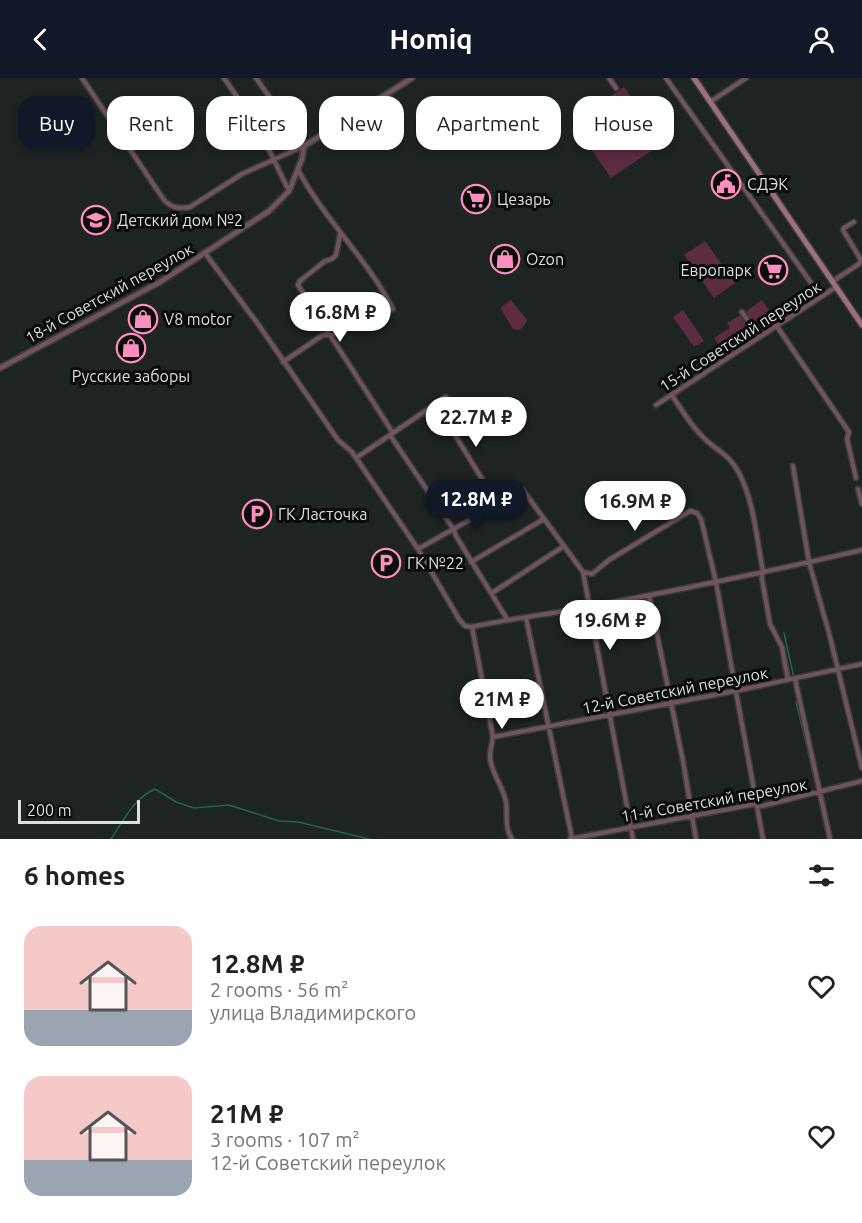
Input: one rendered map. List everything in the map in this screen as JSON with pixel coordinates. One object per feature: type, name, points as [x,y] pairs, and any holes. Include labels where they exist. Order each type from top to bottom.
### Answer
[{"type":"main road","points":[[694,78],[862,325]]},
{"type":"street","points":[[82,78],[170,206],[179,209],[190,207],[242,174],[295,150]]},
{"type":"street","points":[[224,78],[258,127],[289,191]]},
{"type":"street","points":[[256,78],[269,96]]},
{"type":"street","points":[[307,144],[412,78]]},
{"type":"street","points":[[609,78],[616,88]]},
{"type":"street","points":[[666,78],[821,297]]},
{"type":"street","points":[[710,102],[746,78]]},
{"type":"street","name":"18-й Советский переулок","points":[[0,368],[127,300],[274,207],[289,191],[303,150]]},
{"type":"street","points":[[283,362],[323,335],[332,335],[375,313],[393,309],[381,288],[308,189],[298,170]]},
{"type":"street","points":[[833,281],[859,264],[861,260],[843,230],[854,222]]},
{"type":"street","points":[[341,234],[336,255],[325,261],[298,285],[332,335],[507,619]]},
{"type":"street","points":[[204,253],[258,324],[338,440],[356,458],[418,549],[465,626],[472,627],[507,619],[526,618],[649,595],[862,550]]},
{"type":"street","name":"15-й Советский переулок","points":[[656,405],[837,287]]},
{"type":"street","points":[[742,312],[759,337]]},
{"type":"street","points":[[776,325],[849,432],[847,440],[856,478]]},
{"type":"street","points":[[670,394],[692,426],[708,442],[723,452],[739,472],[746,489],[763,571],[762,579],[770,624],[782,647],[788,680]]},
{"type":"street","points":[[356,458],[446,397]]},
{"type":"street","points":[[436,404],[498,505]]},
{"type":"street","points":[[793,466],[809,562],[862,768]]},
{"type":"street","points":[[858,489],[862,504]]},
{"type":"street","points":[[418,549],[523,490],[583,572],[633,839]]},
{"type":"street","points":[[583,572],[592,574],[609,560],[690,511],[697,513],[701,519],[716,582],[763,839]]},
{"type":"street","points":[[471,562],[544,519]]},
{"type":"street","points":[[492,593],[564,546]]},
{"type":"street","points":[[649,595],[683,760],[696,839]]},
{"type":"street","points":[[526,618],[572,839]]},
{"type":"street","points":[[472,627],[493,737],[490,756],[506,803],[507,833],[512,839]]},
{"type":"street","name":"12-й Советский переулок","points":[[493,737],[671,704],[862,664]]},
{"type":"street","points":[[795,679],[830,839]]},
{"type":"street","name":"11-й Советский переулок","points":[[572,839],[755,804],[762,806],[862,781]]},
{"type":"shaded area","points":[[624,87],[631,96],[611,96]]},
{"type":"shaded area","points":[[592,150],[653,150],[611,178]]},
{"type":"shaded area","points":[[705,241],[735,283],[714,298],[684,255]]},
{"type":"shaded area","points":[[511,300],[527,320],[519,330],[513,329],[501,309]]},
{"type":"shaded area","points":[[762,300],[777,322],[760,334],[745,312]]},
{"type":"shaded area","points":[[683,310],[704,341],[694,347],[673,317]]},
{"type":"shaded area","points":[[742,314],[756,336],[726,356],[714,338],[730,328],[727,323]]},
{"type":"waterway","points":[[784,633],[794,678]]},
{"type":"waterway","points":[[798,697],[796,702],[817,788]]},
{"type":"waterway","points":[[111,839],[135,804],[155,789],[176,802],[194,808],[229,805],[279,821],[298,822],[369,839]]},
{"type":"place","name":"СДЭК","points":[[726,184]]},
{"type":"place","name":"Цезарь","points":[[476,199]]},
{"type":"place","name":"Детский дом №2","points":[[96,220]]},
{"type":"place","name":"Ozon","points":[[505,259]]},
{"type":"place","name":"Европарк","points":[[773,270]]},
{"type":"place","name":"V8 motor","points":[[143,319]]},
{"type":"place","name":"Русские заборы","points":[[131,348]]},
{"type":"place","name":"ГК Ласточка","points":[[257,514]]},
{"type":"place","name":"ГК №22","points":[[386,563]]}]
